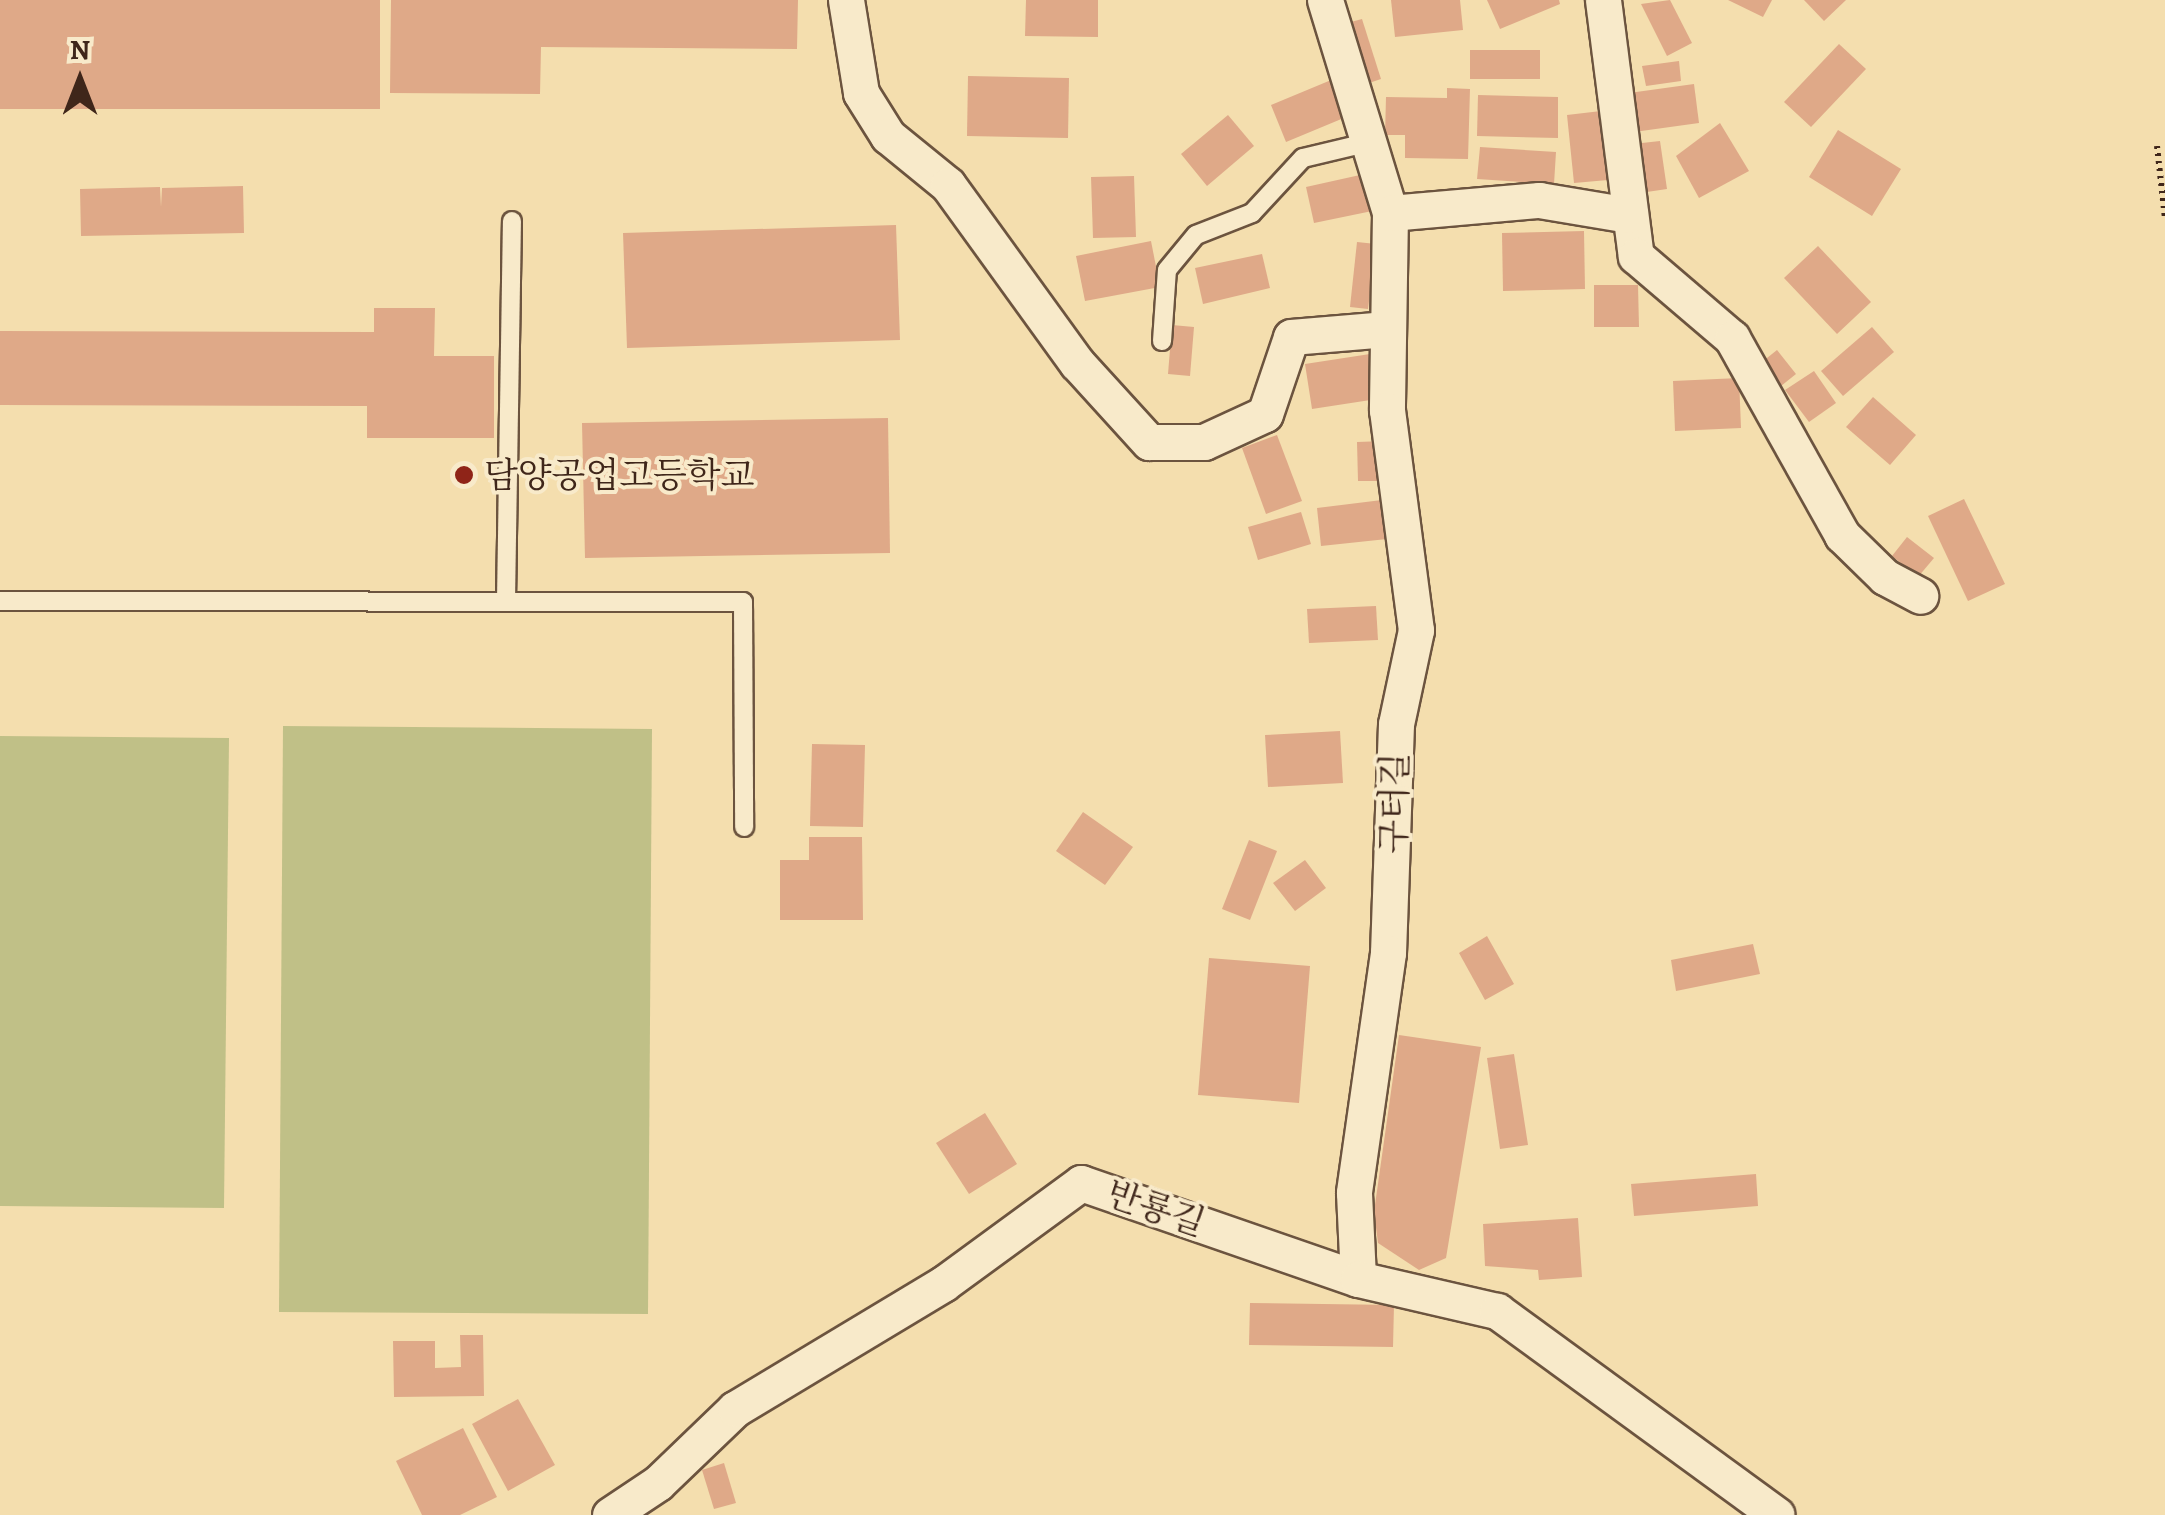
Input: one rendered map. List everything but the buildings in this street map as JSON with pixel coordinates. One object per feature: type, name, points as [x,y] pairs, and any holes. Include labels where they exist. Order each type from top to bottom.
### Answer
[{"type":"street","points":[[846,0],[861,93],[888,136],[948,185],[1076,363],[1125,425],[1149,442],[1204,442],[1266,414],[1291,336],[1387,329]]},
{"type":"street","name":"구터길","points":[[1325,0],[1328,30],[1370,142],[1390,213],[1387,410],[1416,630],[1396,724],[1388,953],[1354,1194],[1358,1279]]},
{"type":"street","points":[[1603,0],[1636,256],[1693,299],[1758,374],[1842,534],[1885,577],[1920,596]]},
{"type":"street","points":[[1390,213],[1540,200],[1629,215]]},
{"type":"street","name":"반룡길","points":[[610,1515],[658,1483],[750,1399],[943,1284],[1082,1183],[1358,1279],[1497,1311],[1734,1502],[1777,1515]]},
{"type":"lane","points":[[1162,341],[1167,270],[1196,234],[1252,213],[1302,158],[1370,142]]},
{"type":"lane","points":[[506,600],[512,221]]},
{"type":"lane","points":[[0,601],[742,602],[744,828]]},
{"type":"path","points":[[2157,146],[2165,218]]},
{"type":"green space","points":[[283,726],[652,729],[648,1314],[279,1312]]},
{"type":"green space","points":[[0,736],[229,738],[224,1208],[0,1206]]},
{"type":"place","name":"담양공업고등학교","points":[[464,475]]}]
